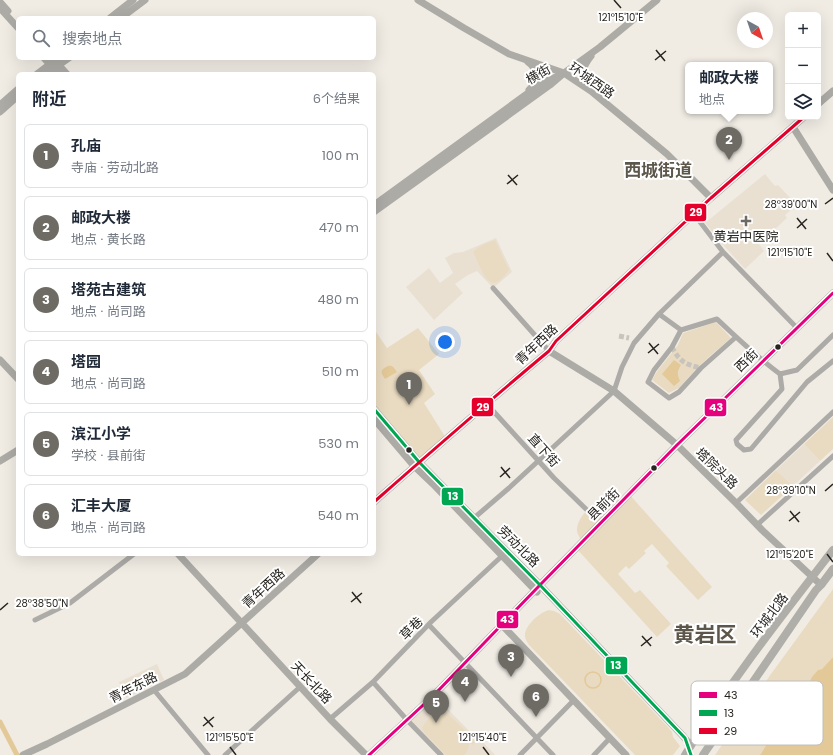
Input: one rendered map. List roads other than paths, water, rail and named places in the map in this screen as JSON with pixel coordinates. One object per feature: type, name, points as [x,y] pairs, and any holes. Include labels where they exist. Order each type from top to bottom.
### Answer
[{"type":"main road","name":"环城北路","points":[[734,681],[833,550]]},
{"type":"main road","name":"环城北路","points":[[754,681],[816,590],[833,569]]},
{"type":"main road","name":"环城北路","points":[[703,755],[710,745]]},
{"type":"street","points":[[113,16],[133,0]]},
{"type":"street","points":[[124,16],[145,0]]},
{"type":"street","name":"环城西路","points":[[418,0],[510,54],[564,73],[596,95],[667,154],[711,198]]},
{"type":"street","points":[[564,73],[596,50],[657,0]]},
{"type":"street","points":[[0,2],[16,19]]},
{"type":"street","points":[[0,8],[16,26]]},
{"type":"street","points":[[596,50],[589,58],[583,70],[584,81],[596,95]]},
{"type":"street","points":[[520,100],[533,86],[536,75],[533,66],[523,59]]},
{"type":"street","points":[[41,72],[64,60]]},
{"type":"street","points":[[48,72],[55,64]]},
{"type":"street","points":[[55,64],[65,72]]},
{"type":"street","name":"横街","points":[[376,210],[405,186],[542,83],[564,73]]},
{"type":"street","name":"横街","points":[[376,204],[405,186],[550,85],[564,73]]},
{"type":"street","points":[[0,105],[16,91]]},
{"type":"street","points":[[821,101],[833,91]]},
{"type":"street","points":[[0,112],[16,98]]},
{"type":"street","name":"青年西路","points":[[376,500],[446,438],[463,425],[486,403],[549,351],[556,341],[711,198],[801,120]]},
{"type":"street","points":[[793,127],[833,190]]},
{"type":"street","points":[[694,214],[723,252],[797,328]]},
{"type":"street","points":[[474,518],[509,488],[614,390],[622,367],[634,343],[659,314],[723,252]]},
{"type":"street","points":[[493,288],[549,351]]},
{"type":"street","name":"西街","points":[[677,445],[833,293]]},
{"type":"street","points":[[659,314],[681,330]]},
{"type":"street","points":[[736,337],[701,368],[679,392],[669,398],[648,382],[654,370],[672,347],[681,330],[717,319],[762,361],[780,374],[782,389],[736,440],[737,444],[744,450],[751,449],[807,382],[831,362],[833,368]]},
{"type":"street","points":[[780,374],[797,370],[833,335]]},
{"type":"street","points":[[629,338],[634,343]]},
{"type":"street","name":"塔院头路","points":[[549,351],[614,390],[677,445],[757,525],[821,585]]},
{"type":"street","points":[[0,360],[16,378]]},
{"type":"street","name":"直下街","points":[[486,403],[554,478],[587,510]]},
{"type":"street","name":"劳动北路","points":[[376,412],[417,464],[474,518],[504,553],[683,736],[687,741],[688,753]]},
{"type":"street","points":[[736,503],[833,412]]},
{"type":"street","points":[[376,422],[417,464],[435,486],[504,553]]},
{"type":"street","name":"县前街","points":[[367,755],[434,695],[465,664],[677,445]]},
{"type":"street","points":[[0,461],[16,451]]},
{"type":"street","points":[[757,525],[833,456]]},
{"type":"street","points":[[0,467],[16,457]]},
{"type":"street","name":"草巷","points":[[330,718],[373,682],[429,625],[504,553]]},
{"type":"street","points":[[35,620],[70,603],[131,556]]},
{"type":"street","name":"天长北路","points":[[180,556],[300,687],[367,755]]},
{"type":"street","name":"青年西路","points":[[242,624],[316,556]]},
{"type":"street","name":"青年东路","points":[[24,755],[185,674],[242,624]]},
{"type":"street","points":[[429,625],[553,755]]},
{"type":"street","points":[[501,627],[574,700],[626,755]]},
{"type":"street","points":[[373,682],[441,755]]},
{"type":"street","points":[[226,755],[300,687]]},
{"type":"street","points":[[154,690],[208,755]]},
{"type":"street","points":[[520,755],[574,700]]},
{"type":"street","points":[[594,755],[610,738]]},
{"type":"waterway","points":[[593,672],[599,674],[601,680],[599,686],[593,688],[587,686],[585,680],[587,674],[593,672]]},
{"type":"waterway","points":[[0,722],[17,755]]},
{"type":"tunnel","points":[[619,336],[629,338]]},
{"type":"tunnel","points":[[672,347],[677,356],[684,362],[701,368]]},
{"type":"place","name":"邮政大楼","points":[[729,160]]},
{"type":"place","name":"黄岩中医院","points":[[746,221]]},
{"type":"place","name":"孔庙","points":[[409,405]]},
{"type":"place","name":"塔苑古建筑","points":[[511,677]]},
{"type":"place","name":"塔园","points":[[465,702]]},
{"type":"place","name":"汇丰大厦","points":[[536,717]]},
{"type":"place","name":"滨江小学","points":[[436,723]]},
{"type":"district","name":"西城街道","points":[[658,170]]},
{"type":"district","name":"黄岩区","points":[[705,635]]}]
